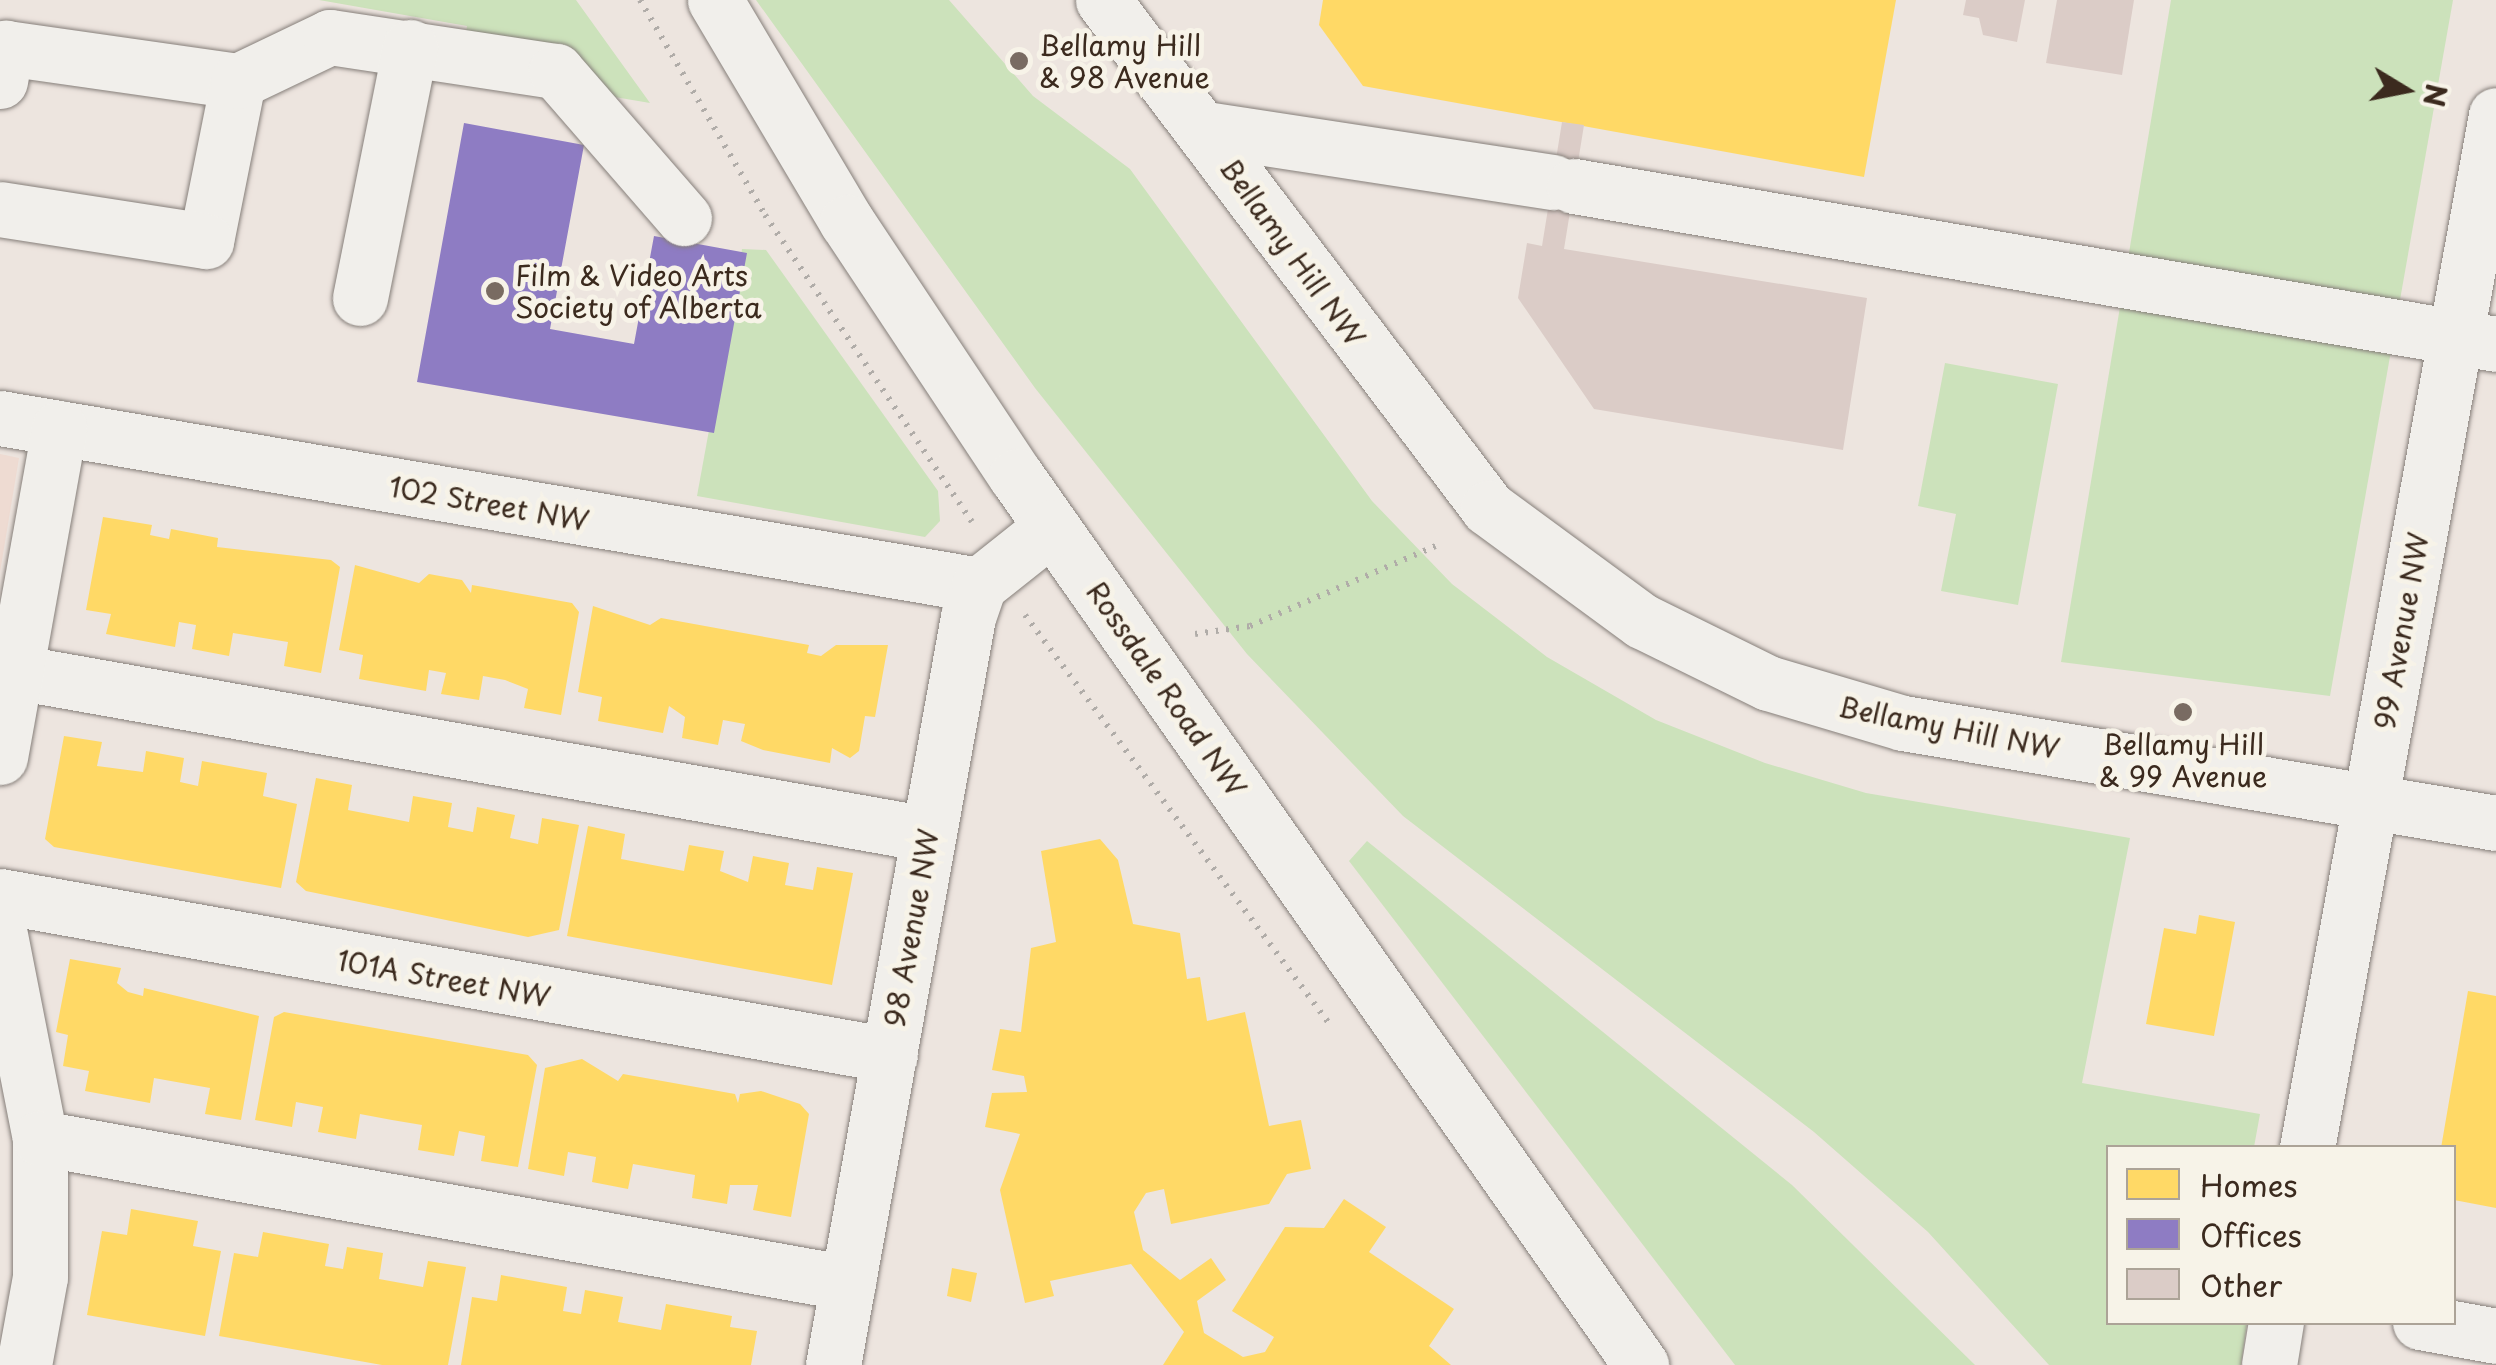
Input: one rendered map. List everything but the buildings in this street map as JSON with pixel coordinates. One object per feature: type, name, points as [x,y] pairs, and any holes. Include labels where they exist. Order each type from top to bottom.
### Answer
[{"type":"street","name":"Rossdale Road NW","points":[[716,0],[846,222],[1052,527],[1640,1365]]},
{"type":"street","name":"Bellamy Hill NW","points":[[1103,0],[1206,129],[1488,508],[1642,621],[1768,682],[1903,723],[2496,823]]},
{"type":"street","points":[[0,81],[6,48],[238,81],[330,37],[410,46],[556,71],[684,218]]},
{"type":"street","points":[[360,298],[410,46]]},
{"type":"street","points":[[0,208],[206,241],[238,81]]},
{"type":"street","name":"99 Avenue NW","points":[[2307,1145],[2370,801],[2476,340],[2496,116]]},
{"type":"street","points":[[1206,129],[1564,184],[2476,340]]},
{"type":"street","name":"102 Street NW","points":[[0,418],[979,585]]},
{"type":"street","points":[[0,757],[59,428]]},
{"type":"street","points":[[979,585],[1052,527]]},
{"type":"street","name":"98 Avenue NW","points":[[833,1365],[927,834],[979,585]]},
{"type":"street","points":[[16,672],[927,834]]},
{"type":"street","name":"101A Street NW","points":[[0,896],[890,1055]]},
{"type":"street","points":[[0,934],[40,1138],[40,1277],[24,1365]]},
{"type":"street","points":[[40,1138],[848,1283]]},
{"type":"street","points":[[2269,1365],[2276,1325]]},
{"type":"street","points":[[2436,1325],[2496,1336]]},
{"type":"path","points":[[640,0],[765,216],[968,515]]},
{"type":"path","points":[[1176,637],[1250,626],[1436,546]]},
{"type":"path","points":[[1032,626],[1337,1035]]},
{"type":"shaded area","points":[[0,454],[19,458],[0,572]]},
{"type":"green space","points":[[319,0],[576,0],[650,103],[460,71],[467,26]]},
{"type":"green space","points":[[756,0],[949,0],[1033,96],[1130,169],[1372,501],[1452,584],[1547,657],[1656,720],[1765,763],[1866,793],[2130,838],[2082,1083],[2260,1114],[2254,1145],[2106,1145],[2106,1325],[2247,1325],[2241,1365],[2049,1365],[1928,1232],[1814,1132],[1403,816],[1247,654],[1035,388]]},
{"type":"green space","points":[[2171,0],[2453,0],[2330,696],[2061,662]]},
{"type":"green space","points":[[742,249],[766,250],[938,491],[940,521],[925,537],[697,496]]},
{"type":"green space","points":[[1945,363],[2058,384],[2018,605],[1941,591],[1956,514],[1918,506]]},
{"type":"green space","points":[[1367,841],[1792,1185],[1975,1365],[1735,1365],[1349,861]]},
{"type":"place","name":"Bellamy Hill & 98 Avenue","points":[[1019,61]]},
{"type":"place","name":"Film & Video Arts Society of Alberta","points":[[495,291]]},
{"type":"place","name":"Bellamy Hill & 99 Avenue","points":[[2183,712]]}]
